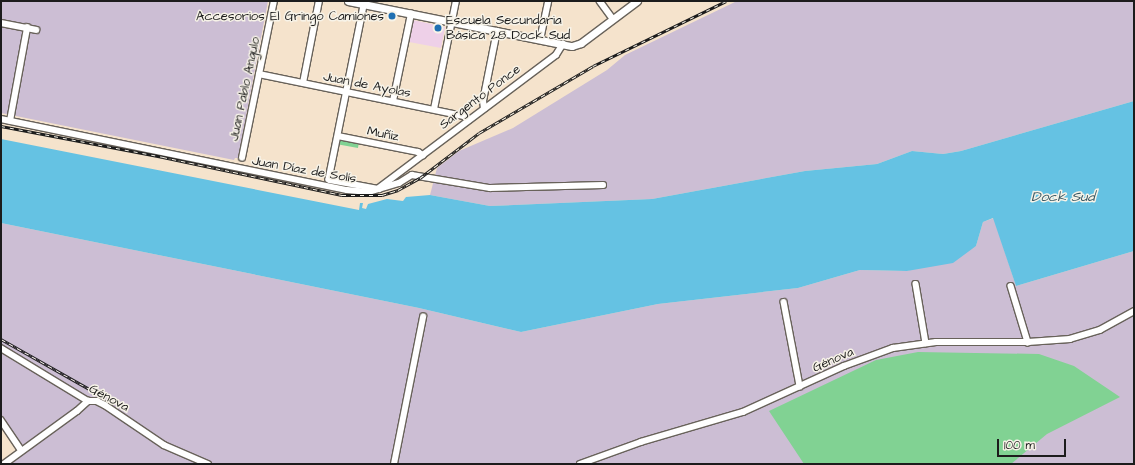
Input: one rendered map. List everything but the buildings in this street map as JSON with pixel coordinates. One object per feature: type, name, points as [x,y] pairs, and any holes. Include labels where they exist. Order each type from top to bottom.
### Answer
[{"type":"main road","points":[[348,1],[365,3],[410,14],[574,46],[581,43],[637,1]]},
{"type":"street","name":"Juan Pablo Angulo","points":[[242,158],[274,1]]},
{"type":"street","points":[[304,83],[319,1]]},
{"type":"street","points":[[434,110],[456,1]]},
{"type":"street","points":[[540,40],[548,1]]},
{"type":"street","points":[[600,1],[613,19]]},
{"type":"street","points":[[365,3],[330,180],[379,189]]},
{"type":"street","points":[[393,101],[410,14]]},
{"type":"street","points":[[1,23],[36,30]]},
{"type":"street","points":[[10,121],[27,28]]},
{"type":"street","points":[[484,109],[483,101],[497,31]]},
{"type":"street","name":"Sargento Ponce","points":[[379,189],[556,55],[563,44]]},
{"type":"street","name":"Juan de Ayolas","points":[[259,74],[464,116],[469,120]]},
{"type":"street","name":"Juan Díaz de Solís","points":[[1,119],[347,190],[369,192],[399,183],[412,175],[490,188],[603,185]]},
{"type":"street","name":"Muñiz","points":[[338,136],[418,152],[423,155]]},
{"type":"street","points":[[916,284],[926,343]]},
{"type":"street","points":[[1011,286],[1028,342]]},
{"type":"street","points":[[784,302],[800,386]]},
{"type":"street","name":"Génova","points":[[580,464],[641,442],[743,412],[884,350],[926,343],[1028,342],[1070,339],[1105,327],[1134,311]]},
{"type":"street","points":[[394,464],[423,317]]},
{"type":"street","name":"Génova","points":[[1,348],[88,401],[100,402],[164,445],[208,464]]},
{"type":"street","points":[[4,464],[77,411],[88,401]]},
{"type":"street","points":[[1,420],[22,451]]},
{"type":"shaded area","points":[[1,1],[268,1],[238,158],[235,158],[234,160],[1,113]]},
{"type":"shaded area","points":[[737,1],[1134,1],[1134,101],[961,151],[943,154],[912,151],[877,164],[805,171],[652,199],[490,206],[430,195],[437,168],[459,151],[513,128],[607,70],[625,55]]},
{"type":"shaded area","points":[[413,20],[445,27],[441,48],[409,42]]},
{"type":"shaded area","points":[[994,218],[1016,286],[1134,251],[1134,464],[9,464],[26,451],[1,414],[1,223],[419,308],[521,332],[658,304],[798,288],[860,270],[907,271],[976,246],[983,222]]},
{"type":"green space","points":[[338,136],[359,141],[358,148],[336,144]]},
{"type":"green space","points":[[918,352],[1039,354],[1074,366],[1120,397],[1047,434],[1011,464],[804,464],[769,411],[876,360]]},
{"type":"water","name":"Dock Sud","points":[[1134,101],[1134,251],[1016,286],[993,218],[983,222],[976,246],[953,263],[907,271],[860,270],[798,288],[658,304],[521,332],[419,308],[1,223],[1,139],[359,210],[360,203],[363,203],[362,208],[366,209],[368,204],[387,199],[403,201],[406,197],[430,195],[490,206],[652,199],[805,171],[877,164],[912,151],[943,154],[961,151]]},
{"type":"railway","points":[[1,126],[163,157],[342,195],[382,195],[398,190],[420,178],[479,133],[593,66],[726,1]]},
{"type":"railway","points":[[1,339],[100,395]]},
{"type":"place","name":"Accesorios El Gringo Camiones","points":[[392,16]]},
{"type":"place","name":"Escuela Secundaria Básica 28 Dock Sud","points":[[438,28]]}]
